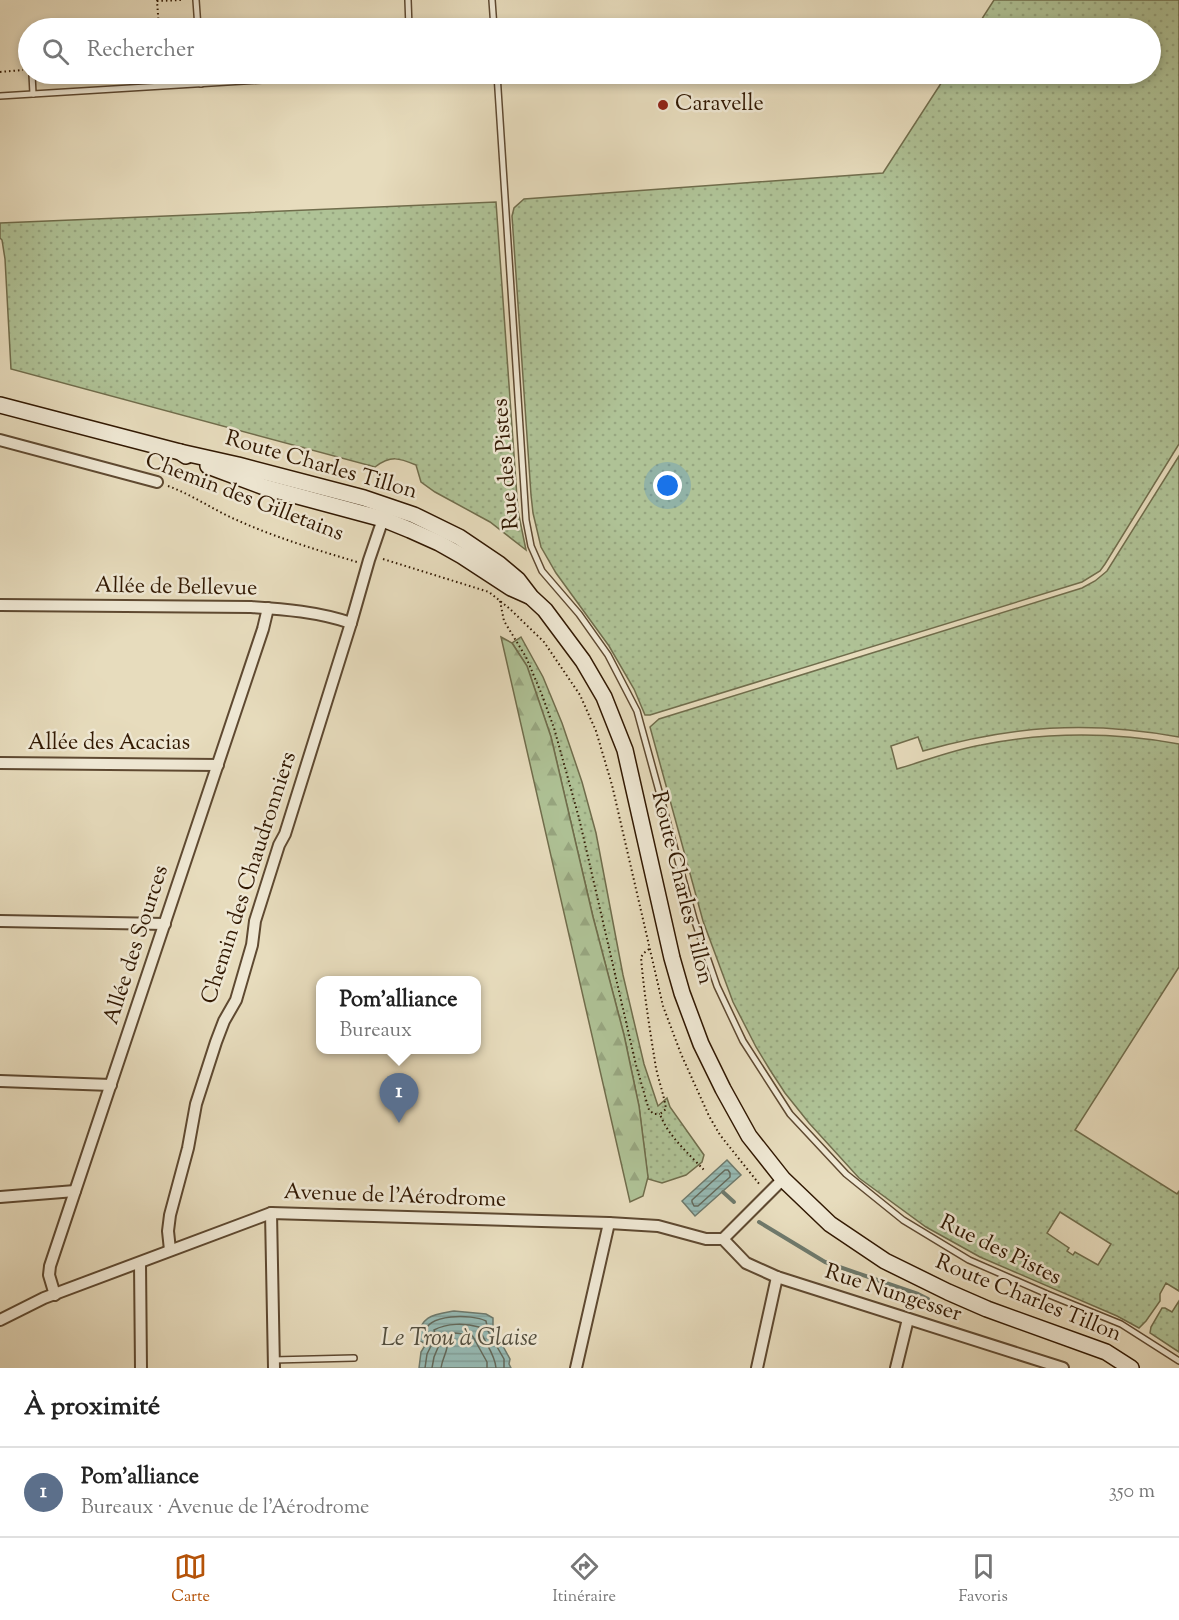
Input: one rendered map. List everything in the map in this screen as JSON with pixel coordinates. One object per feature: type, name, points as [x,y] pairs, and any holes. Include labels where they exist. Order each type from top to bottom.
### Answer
[{"type":"main road","points":[[0,405],[180,452],[195,461],[248,482],[383,519],[439,543],[511,588],[531,597]]},
{"type":"main road","name":"Route Charles Tillon","points":[[180,452],[364,498],[414,514],[478,549],[518,580],[545,610],[583,661],[604,697],[625,750],[682,993],[701,1044],[749,1136],[783,1179],[830,1224],[885,1261],[987,1309],[1106,1352],[1131,1368]]},
{"type":"street","name":"Chemin des Gilletains","points":[[0,440],[157,482]]},
{"type":"street","name":"Chemin des Chaudronniers","points":[[170,1251],[168,1231],[170,1215],[188,1148],[196,1104],[224,1021],[236,1000],[252,945],[255,921],[383,519]]},
{"type":"street","name":"Allée de Bellevue","points":[[0,605],[267,608],[351,622]]},
{"type":"street","name":"Allée des Sources","points":[[56,1295],[49,1275],[50,1266],[263,629],[267,608]]},
{"type":"street","name":"Allée des Acacias","points":[[0,763],[218,765]]},
{"type":"street","points":[[0,921],[165,924]]},
{"type":"street","points":[[0,1081],[111,1085]]},
{"type":"street","points":[[723,1239],[783,1179]]},
{"type":"street","points":[[0,1197],[75,1191]]},
{"type":"street","points":[[271,1213],[274,1364]]},
{"type":"street","name":"Avenue de l'Aérodrome","points":[[0,1320],[25,1307],[271,1213],[609,1223],[658,1226],[706,1239],[723,1239]]},
{"type":"street","points":[[576,1368],[609,1223]]},
{"type":"street","name":"Rue Nungesser","points":[[723,1239],[746,1263],[777,1277],[1063,1368]]},
{"type":"street","points":[[140,1263],[141,1368]]},
{"type":"street","points":[[757,1368],[777,1277]]},
{"type":"street","points":[[896,1368],[908,1318]]},
{"type":"lane","points":[[196,0],[197,18]]},
{"type":"lane","points":[[408,0],[409,18]]},
{"type":"lane","points":[[492,0],[493,18]]},
{"type":"lane","points":[[32,84],[33,94]]},
{"type":"lane","points":[[0,96],[201,84]]},
{"type":"lane","name":"Rue des Pistes","points":[[498,84],[526,520],[531,546],[542,571],[579,614],[608,655],[637,711],[694,919],[717,986],[743,1041],[790,1114],[846,1174],[903,1220],[969,1260],[1121,1324],[1179,1361]]},
{"type":"lane","points":[[274,1364],[354,1358]]},
{"type":"path","points":[[158,18],[157,2],[181,0]]},
{"type":"path","points":[[0,72],[18,71]]},
{"type":"path","name":"Chemin des Gilletains","points":[[157,482],[182,491],[238,521],[284,538],[360,563],[380,557],[489,592],[544,642],[580,695],[596,730],[612,785],[663,1006],[681,1054],[720,1135],[768,1194]]},
{"type":"path","points":[[500,601],[504,621],[526,657],[543,695],[554,728],[579,818],[636,1065],[649,1110],[654,1114],[660,1114],[666,1109],[657,1070],[641,957],[649,949]]},
{"type":"path","points":[[660,1114],[663,1124],[696,1163],[705,1170]]},
{"type":"green space","points":[[994,0],[1179,0],[1179,444],[1105,564],[1100,571],[1082,582],[645,715],[634,689],[609,646],[556,573],[541,547],[531,495],[512,216],[514,208],[524,199],[883,173],[941,84],[1161,84],[1161,18],[982,18]]},
{"type":"green space","points":[[496,202],[518,511],[526,550],[490,522],[421,482],[416,465],[405,461],[391,459],[375,467],[11,369],[5,259],[0,238],[0,223]]},
{"type":"green space","points":[[1179,456],[1179,737],[1113,728],[1081,727],[1019,731],[923,751],[918,737],[891,746],[897,769],[970,747],[1030,738],[1080,735],[1130,737],[1179,744],[1179,967],[1075,1130],[1177,1194],[1179,1191],[1179,1291],[1166,1283],[1160,1294],[1160,1301],[1139,1328],[1117,1316],[980,1257],[926,1227],[859,1178],[809,1123],[770,1070],[733,1002],[703,921],[650,727],[659,719],[1082,588],[1107,571]],"holes":[[[1060,1212],[1111,1244],[1098,1265],[1075,1252],[1073,1255],[1067,1251],[1069,1248],[1047,1233]]]},
{"type":"green space","points":[[501,637],[512,643],[527,666],[551,737],[593,917],[624,1035],[639,1106],[648,1177],[643,1196],[630,1202]]},
{"type":"green space","points":[[521,637],[543,677],[582,782],[596,833],[623,975],[644,1064],[658,1106],[667,1098],[670,1107],[704,1155],[702,1162],[686,1175],[662,1183],[648,1179],[639,1106],[624,1035],[593,917],[551,737],[527,666],[512,643]]},
{"type":"green space","points":[[1179,1301],[1179,1352],[1150,1333],[1162,1308],[1172,1312]]},
{"type":"water","points":[[727,1160],[741,1175],[695,1216],[682,1201]]},
{"type":"water","name":"Le Trou à Glaise","points":[[454,1311],[486,1314],[493,1318],[493,1328],[510,1359],[511,1368],[419,1368],[421,1352],[426,1344],[416,1339],[421,1325],[434,1315]]},
{"type":"waterway","points":[[723,1192],[734,1202]]},
{"type":"waterway","points":[[759,1222],[825,1262],[918,1294],[928,1299],[928,1304]]},
{"type":"place","name":"Caravelle","points":[[663,105]]},
{"type":"place","name":"Pom'alliance","points":[[399,1123]]}]
